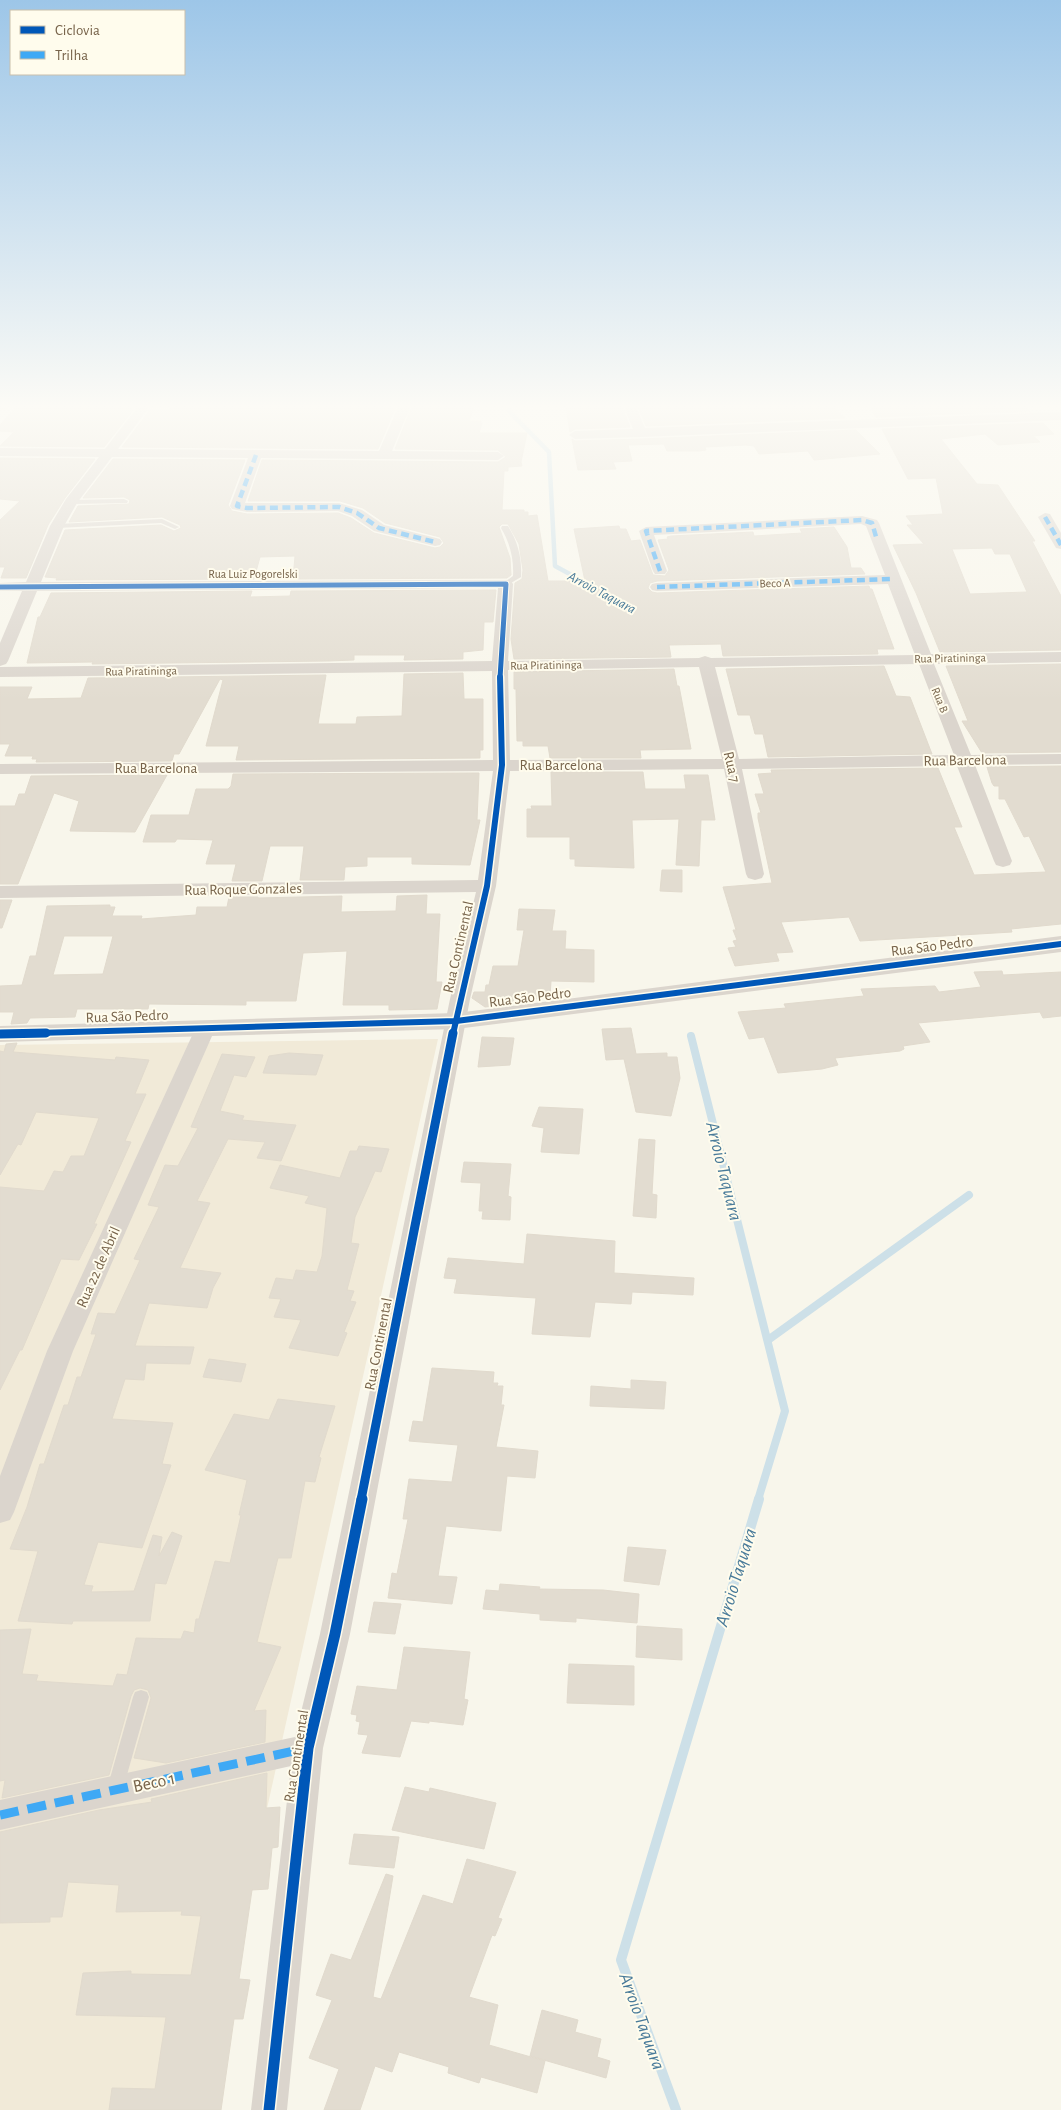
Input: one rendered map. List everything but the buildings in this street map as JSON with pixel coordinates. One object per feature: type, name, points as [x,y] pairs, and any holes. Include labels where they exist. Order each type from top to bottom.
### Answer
[{"type":"street","points":[[0,661],[57,526],[70,503]]},
{"type":"street","points":[[238,503],[237,506],[247,508],[339,507],[357,513],[379,528],[435,542]]},
{"type":"street","points":[[1045,517],[1061,545]]},
{"type":"street","name":"Rua B","points":[[660,572],[646,531],[862,520],[872,523],[892,579],[965,760],[1003,861]]},
{"type":"street","name":"Beco A","points":[[657,587],[892,579]]},
{"type":"street","name":"Rua Luiz Pogorelski","points":[[0,587],[506,584]]},
{"type":"street","name":"Rua Continental","points":[[269,2110],[308,1748],[336,1624],[456,1021],[487,886],[502,765],[500,666],[506,584]]},
{"type":"street","name":"Rua Piratininga","points":[[0,672],[1061,657]]},
{"type":"street","name":"Rua 7","points":[[705,661],[732,764],[755,874]]},
{"type":"street","name":"Rua Barcelona","points":[[0,769],[732,764],[1061,759]]},
{"type":"street","name":"Rua Roque Gonzales","points":[[0,892],[487,886]]},
{"type":"street","name":"Rua São Pedro","points":[[0,1034],[456,1021],[1061,944]]},
{"type":"street","name":"Rua 22 de Abril","points":[[0,1512],[60,1351],[206,1027]]},
{"type":"street","name":"Beco 1","points":[[0,1815],[308,1748]]},
{"type":"lane","points":[[57,526],[162,521],[175,527]]},
{"type":"lane","points":[[504,528],[513,541],[518,569],[517,577],[506,584]]},
{"type":"lane","points":[[115,1791],[141,1697]]},
{"type":"shaded area","points":[[438,1039],[200,2110],[0,2110],[0,1045]]},
{"type":"waterway","name":"Arroio Taquara","points":[[552,503],[555,566],[590,585]]},
{"type":"waterway","name":"Arroio Taquara","points":[[691,1036],[785,1411],[758,1500]]},
{"type":"waterway","points":[[768,1340],[969,1195]]},
{"type":"waterway","name":"Arroio Taquara","points":[[676,2110],[621,1960],[759,1499]]},
{"type":"marked path","points":[[238,503],[237,506],[247,508],[339,507],[357,513],[379,528],[435,542]]},
{"type":"marked path","points":[[1045,517],[1061,545]]},
{"type":"marked path","points":[[660,571],[646,531],[862,520],[872,523],[877,540]]},
{"type":"marked path","points":[[657,587],[892,579]]},
{"type":"marked path","points":[[0,1815],[308,1748]]},
{"type":"cycle path","points":[[0,587],[506,584],[500,665],[502,765],[487,886],[460,999],[335,1634],[308,1748],[269,2110]]},
{"type":"cycle path","points":[[0,1034],[456,1021],[1061,944]]}]
